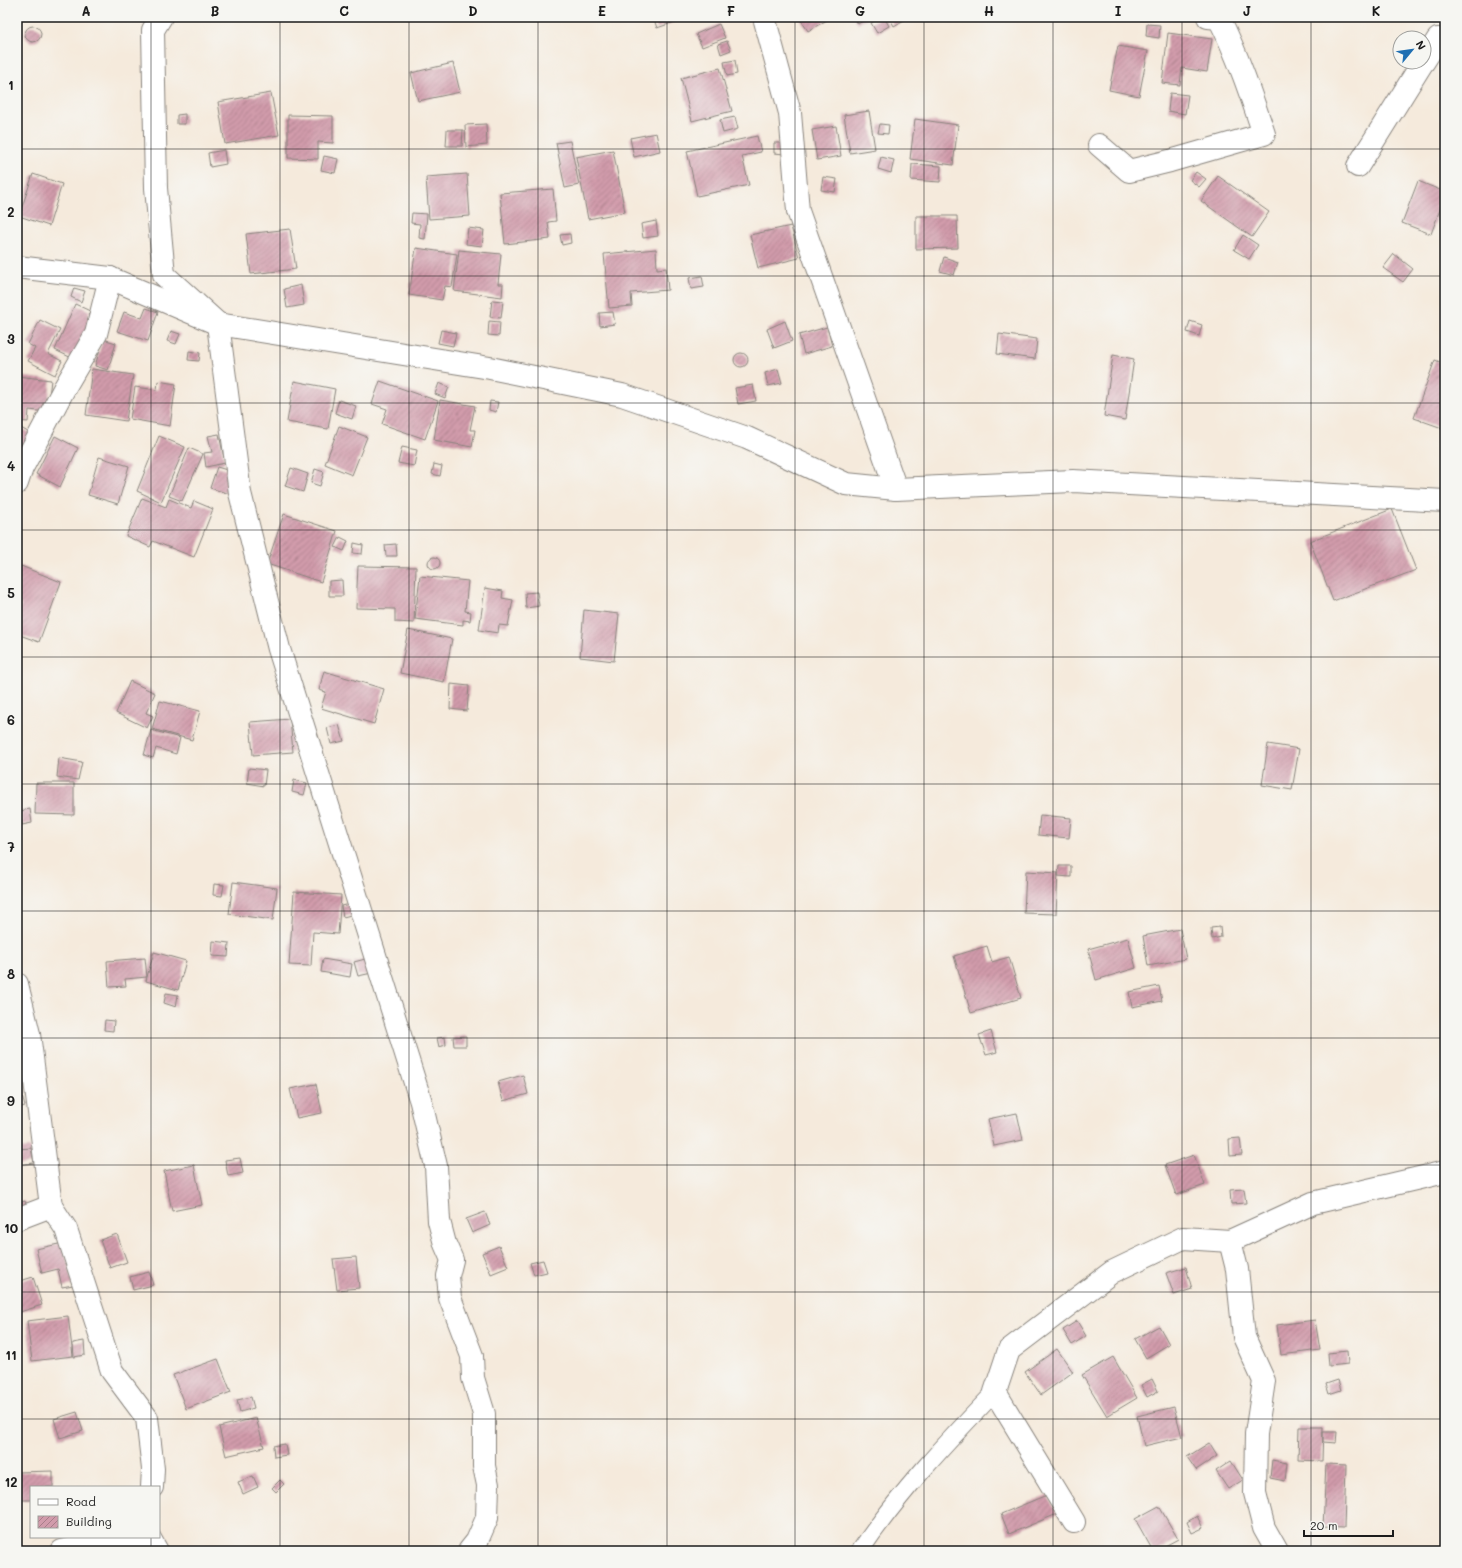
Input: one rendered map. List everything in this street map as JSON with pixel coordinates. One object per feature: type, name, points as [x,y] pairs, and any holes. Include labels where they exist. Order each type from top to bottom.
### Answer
[{"type":"street","points":[[161,17],[153,30],[153,38],[156,188],[164,275],[218,324],[240,492],[279,649],[421,1102],[436,1166],[439,1221],[445,1244],[452,1260],[448,1276],[450,1298],[472,1356],[473,1378],[484,1414],[484,1466],[488,1485],[487,1518],[477,1541],[470,1551]]},
{"type":"street","points":[[764,17],[790,113],[798,211],[896,489]]},
{"type":"street","points":[[1099,145],[1129,171],[1264,134],[1250,89],[1228,36],[1219,18],[1208,17]]},
{"type":"street","points":[[1432,48],[1438,39],[1445,40]]},
{"type":"street","points":[[1358,166],[1418,70]]},
{"type":"street","points":[[17,267],[110,278],[218,324],[490,368],[622,395],[747,438],[846,484],[896,489],[1073,481],[1445,501]]},
{"type":"street","points":[[17,483],[22,468],[43,427],[96,334],[110,278]]},
{"type":"street","points":[[17,984],[29,1034],[51,1206],[66,1229],[112,1372],[147,1418],[153,1469],[152,1486]]},
{"type":"street","points":[[1074,1522],[995,1392],[1009,1350],[1112,1272],[1183,1238],[1230,1241],[1313,1203],[1445,1172]]},
{"type":"street","points":[[17,1219],[51,1206]]},
{"type":"street","points":[[1230,1241],[1238,1269],[1244,1337],[1264,1381],[1256,1434],[1255,1493],[1264,1528],[1277,1551]]},
{"type":"street","points":[[62,1551],[91,1544],[141,1538]]},
{"type":"street","points":[[150,1538],[157,1551]]},
{"type":"lane","points":[[860,1551],[893,1506],[942,1447],[995,1392]]},
{"type":"building","points":[[653,17],[689,17],[657,28]]},
{"type":"building","points":[[799,17],[832,17],[808,31]]},
{"type":"building","points":[[854,17],[869,17],[858,24]]},
{"type":"building","points":[[881,17],[884,17],[889,26],[877,33],[871,23]]},
{"type":"building","points":[[889,17],[909,17],[894,26]]},
{"type":"building","points":[[719,24],[725,38],[702,47],[696,34]]},
{"type":"building","points":[[1147,24],[1160,25],[1159,38],[1146,36]]},
{"type":"building","points":[[33,26],[39,28],[41,34],[39,40],[33,42],[27,40],[25,34],[27,28]]},
{"type":"building","points":[[1168,33],[1212,39],[1207,72],[1182,68],[1180,85],[1162,83]]},
{"type":"building","points":[[727,41],[731,50],[721,54],[718,44]]},
{"type":"building","points":[[1118,46],[1148,51],[1139,96],[1109,90]]},
{"type":"building","points":[[17,54],[21,55],[19,72],[17,72]]},
{"type":"building","points":[[735,60],[737,74],[727,76],[724,62]]},
{"type":"building","points":[[453,63],[460,92],[418,101],[411,73]]},
{"type":"building","points":[[720,68],[732,111],[692,121],[681,78]]},
{"type":"building","points":[[271,93],[279,135],[225,144],[218,102]]},
{"type":"building","points":[[1170,93],[1188,95],[1185,114],[1168,111]]},
{"type":"building","points":[[869,111],[875,149],[850,153],[844,115]]},
{"type":"building","points":[[185,114],[185,124],[177,124],[177,115]]},
{"type":"building","points":[[288,115],[333,116],[333,143],[318,142],[318,159],[288,158]]},
{"type":"building","points":[[735,117],[738,129],[723,133],[720,120]]},
{"type":"building","points":[[915,119],[958,125],[953,165],[910,159]]},
{"type":"building","points":[[486,124],[487,145],[466,147],[465,125]]},
{"type":"building","points":[[880,124],[889,125],[888,134],[878,133]]},
{"type":"building","points":[[836,126],[841,156],[817,160],[812,130]]},
{"type":"building","points":[[447,130],[463,130],[462,146],[446,146]]},
{"type":"building","points":[[656,133],[660,151],[634,157],[630,138]]},
{"type":"building","points":[[757,136],[761,152],[742,156],[749,185],[697,196],[687,151]]},
{"type":"building","points":[[570,141],[579,185],[565,188],[556,143]]},
{"type":"building","points":[[774,143],[785,143],[784,154],[774,153]]},
{"type":"building","points":[[224,150],[226,164],[210,167],[208,153]]},
{"type":"building","points":[[613,150],[625,212],[588,219],[576,157]]},
{"type":"building","points":[[324,156],[338,159],[335,173],[321,170]]},
{"type":"building","points":[[881,157],[894,160],[891,173],[878,169]]},
{"type":"building","points":[[912,164],[941,166],[940,182],[911,180]]},
{"type":"building","points":[[1196,172],[1206,179],[1199,187],[1190,180]]},
{"type":"building","points":[[33,174],[62,184],[49,226],[19,216]]},
{"type":"building","points":[[467,174],[470,216],[429,219],[426,177]]},
{"type":"building","points":[[1218,176],[1269,212],[1252,237],[1201,201]]},
{"type":"building","points":[[823,177],[837,179],[835,192],[821,190]]},
{"type":"building","points":[[1418,181],[1445,192],[1445,196],[1431,234],[1402,223]]},
{"type":"building","points":[[553,189],[556,221],[548,222],[550,239],[505,244],[500,193]]},
{"type":"building","points":[[412,213],[427,214],[425,239],[419,238],[420,224],[411,223]]},
{"type":"building","points":[[916,216],[957,216],[958,248],[916,249]]},
{"type":"building","points":[[656,221],[658,236],[643,238],[641,224]]},
{"type":"building","points":[[791,226],[799,258],[758,268],[750,235]]},
{"type":"building","points":[[468,228],[484,230],[482,246],[466,244]]},
{"type":"building","points":[[290,229],[296,269],[251,274],[246,234]]},
{"type":"building","points":[[570,234],[571,243],[562,245],[560,235]]},
{"type":"building","points":[[1243,235],[1258,245],[1249,259],[1234,250]]},
{"type":"building","points":[[416,248],[457,254],[452,287],[445,286],[442,300],[409,295]]},
{"type":"building","points":[[656,249],[657,269],[666,268],[668,290],[631,293],[632,306],[609,308],[604,254]]},
{"type":"building","points":[[459,250],[501,254],[498,284],[503,284],[502,297],[454,291]]},
{"type":"building","points":[[1394,254],[1413,269],[1403,282],[1383,268]]},
{"type":"building","points":[[944,257],[958,262],[954,275],[940,271]]},
{"type":"building","points":[[702,276],[704,287],[691,289],[689,278]]},
{"type":"building","points":[[301,285],[304,305],[287,308],[284,289]]},
{"type":"building","points":[[74,288],[85,291],[81,302],[71,297]]},
{"type":"building","points":[[492,300],[503,301],[501,318],[490,317]]},
{"type":"building","points":[[75,304],[90,311],[88,316],[94,319],[76,360],[55,350]]},
{"type":"building","points":[[146,308],[158,312],[148,341],[117,331],[124,312],[142,318]]},
{"type":"building","points":[[613,312],[615,324],[600,326],[599,313]]},
{"type":"building","points":[[40,320],[60,330],[48,354],[62,361],[55,375],[28,361],[35,348],[28,344]]},
{"type":"building","points":[[489,321],[500,322],[499,336],[488,335]]},
{"type":"building","points":[[785,321],[792,341],[774,348],[767,329]]},
{"type":"building","points":[[1190,321],[1202,325],[1199,336],[1187,332]]},
{"type":"building","points":[[827,327],[832,346],[804,354],[799,335]]},
{"type":"building","points":[[441,330],[456,333],[453,346],[438,343]]},
{"type":"building","points":[[171,331],[180,334],[176,344],[167,341]]},
{"type":"building","points":[[999,334],[1037,339],[1035,359],[997,354]]},
{"type":"building","points":[[103,339],[116,343],[108,370],[95,366]]},
{"type":"building","points":[[189,351],[200,353],[199,361],[188,360]]},
{"type":"building","points":[[741,353],[746,355],[748,360],[746,365],[741,367],[736,365],[734,360],[736,355]]},
{"type":"building","points":[[1113,355],[1134,359],[1125,420],[1104,416]]},
{"type":"building","points":[[1435,360],[1445,364],[1445,429],[1414,418]]},
{"type":"building","points":[[92,369],[133,375],[126,421],[86,415]]},
{"type":"building","points":[[778,369],[782,383],[768,386],[765,373]]},
{"type":"building","points":[[17,376],[51,380],[47,412],[29,410],[28,422],[17,421]]},
{"type":"building","points":[[158,381],[176,384],[170,426],[130,419],[135,387],[157,390]]},
{"type":"building","points":[[294,381],[335,389],[328,429],[287,422]]},
{"type":"building","points":[[380,381],[438,401],[425,439],[382,424],[387,409],[372,404]]},
{"type":"building","points":[[439,383],[449,387],[445,398],[435,394]]},
{"type":"building","points":[[753,385],[756,401],[738,404],[735,388]]},
{"type":"building","points":[[339,400],[356,406],[352,419],[335,413]]},
{"type":"building","points":[[440,400],[475,406],[470,430],[475,430],[472,447],[434,440]]},
{"type":"building","points":[[490,401],[498,402],[496,412],[489,410]]},
{"type":"building","points":[[339,426],[367,437],[352,475],[325,464]]},
{"type":"building","points":[[21,428],[33,435],[26,447],[17,442],[17,435]]},
{"type":"building","points":[[219,434],[225,463],[206,467],[204,453],[212,452],[208,436]]},
{"type":"building","points":[[55,436],[78,448],[60,487],[36,474]]},
{"type":"building","points":[[159,436],[185,447],[161,502],[137,491]]},
{"type":"building","points":[[402,447],[417,450],[414,466],[398,463]]},
{"type":"building","points":[[189,448],[203,454],[182,501],[169,496]]},
{"type":"building","points":[[99,457],[129,466],[118,504],[88,495]]},
{"type":"building","points":[[434,464],[442,466],[440,476],[432,474]]},
{"type":"building","points":[[217,467],[230,471],[227,482],[233,483],[230,494],[210,488]]},
{"type":"building","points":[[291,468],[308,474],[303,492],[285,486]]},
{"type":"building","points":[[315,469],[324,472],[320,486],[311,483]]},
{"type":"building","points":[[142,498],[166,507],[169,499],[191,508],[194,501],[213,509],[194,557],[153,541],[150,547],[126,536]]},
{"type":"building","points":[[1392,509],[1416,570],[1333,601],[1310,541]]},
{"type":"building","points":[[284,514],[337,531],[321,582],[267,564]]},
{"type":"building","points":[[340,537],[348,541],[344,551],[335,547]]},
{"type":"building","points":[[354,543],[363,545],[362,554],[353,553]]},
{"type":"building","points":[[396,544],[397,556],[386,556],[385,545]]},
{"type":"building","points":[[432,557],[436,557],[440,563],[436,569],[432,569],[428,565],[428,561]]},
{"type":"building","points":[[21,566],[61,582],[39,642],[17,634],[17,615],[21,605],[17,603],[17,576]]},
{"type":"building","points":[[358,566],[416,567],[414,623],[395,622],[395,609],[356,608]]},
{"type":"building","points":[[420,576],[468,581],[465,611],[471,612],[470,621],[463,620],[463,625],[415,619]]},
{"type":"building","points":[[342,580],[343,596],[329,596],[329,581]]},
{"type":"building","points":[[485,588],[503,591],[502,598],[513,600],[508,626],[499,625],[498,633],[479,630]]},
{"type":"building","points":[[537,592],[539,606],[526,608],[525,593]]},
{"type":"building","points":[[584,610],[619,614],[614,661],[580,657]]},
{"type":"building","points":[[408,630],[452,639],[444,682],[400,673]]},
{"type":"building","points":[[324,671],[384,689],[374,724],[321,708],[326,692],[319,690]]},
{"type":"building","points":[[130,681],[155,693],[146,713],[153,716],[147,728],[116,713]]},
{"type":"building","points":[[451,684],[469,686],[467,711],[450,709]]},
{"type":"building","points":[[160,701],[200,711],[192,740],[152,729]]},
{"type":"building","points":[[290,719],[293,752],[253,755],[250,722]]},
{"type":"building","points":[[339,725],[344,741],[331,744],[327,728]]},
{"type":"building","points":[[151,730],[180,738],[176,754],[156,748],[153,758],[144,755]]},
{"type":"building","points":[[1268,744],[1299,749],[1292,790],[1262,785]]},
{"type":"building","points":[[59,758],[82,762],[78,780],[57,777]]},
{"type":"building","points":[[249,768],[266,770],[264,786],[247,783]]},
{"type":"building","points":[[294,780],[307,783],[304,795],[292,792]]},
{"type":"building","points":[[36,783],[74,783],[74,815],[35,814]]},
{"type":"building","points":[[30,809],[32,823],[22,825],[20,811]]},
{"type":"building","points":[[1040,815],[1071,818],[1069,838],[1038,835]]},
{"type":"building","points":[[1059,866],[1071,866],[1071,877],[1058,876]]},
{"type":"building","points":[[1026,871],[1058,873],[1056,914],[1024,913]]},
{"type":"building","points":[[233,882],[277,888],[273,920],[229,914]]},
{"type":"building","points":[[214,884],[224,885],[222,896],[213,895]]},
{"type":"building","points":[[294,892],[341,895],[338,934],[313,932],[311,966],[289,965]]},
{"type":"building","points":[[353,903],[355,914],[343,917],[341,906]]},
{"type":"building","points":[[1220,927],[1221,937],[1212,939],[1211,928]]},
{"type":"building","points":[[1180,929],[1186,959],[1148,966],[1143,936]]},
{"type":"building","points":[[1128,938],[1136,968],[1096,980],[1088,949]]},
{"type":"building","points":[[213,941],[229,943],[228,957],[212,956]]},
{"type":"building","points":[[987,946],[992,962],[1009,957],[1021,998],[971,1013],[954,956]]},
{"type":"building","points":[[154,952],[186,961],[178,990],[146,981]]},
{"type":"building","points":[[145,958],[147,977],[125,979],[126,986],[109,987],[107,961]]},
{"type":"building","points":[[369,958],[372,973],[358,976],[354,962]]},
{"type":"building","points":[[323,959],[352,964],[350,977],[321,972]]},
{"type":"building","points":[[1159,986],[1162,1001],[1132,1007],[1129,992]]},
{"type":"building","points":[[166,993],[178,995],[176,1007],[164,1003]]},
{"type":"building","points":[[105,1020],[114,1021],[113,1031],[104,1030]]},
{"type":"building","points":[[991,1031],[997,1052],[986,1055],[979,1035]]},
{"type":"building","points":[[466,1036],[466,1046],[454,1046],[453,1037]]},
{"type":"building","points":[[445,1037],[446,1045],[439,1047],[437,1038]]},
{"type":"building","points":[[523,1075],[528,1094],[503,1101],[498,1082]]},
{"type":"building","points":[[316,1084],[322,1113],[297,1118],[290,1089]]},
{"type":"building","points":[[21,1091],[25,1106],[17,1108],[17,1092]]},
{"type":"building","points":[[1017,1113],[1023,1140],[994,1146],[988,1119]]},
{"type":"building","points":[[1240,1138],[1242,1155],[1230,1156],[1229,1139]]},
{"type":"building","points":[[31,1148],[34,1163],[17,1165],[17,1149]]},
{"type":"building","points":[[1194,1155],[1205,1185],[1176,1195],[1165,1165]]},
{"type":"building","points":[[240,1158],[243,1173],[228,1176],[225,1160]]},
{"type":"building","points":[[194,1165],[202,1205],[172,1211],[164,1171]]},
{"type":"building","points":[[1244,1189],[1246,1203],[1231,1204],[1230,1190]]},
{"type":"building","points":[[25,1201],[28,1208],[21,1211],[18,1203]]},
{"type":"building","points":[[485,1212],[490,1225],[472,1233],[466,1219]]},
{"type":"building","points":[[117,1234],[127,1262],[110,1268],[100,1240]]},
{"type":"building","points":[[63,1243],[73,1285],[62,1287],[58,1269],[42,1273],[36,1249]]},
{"type":"building","points":[[499,1246],[508,1267],[491,1274],[482,1253]]},
{"type":"building","points":[[356,1257],[359,1288],[337,1290],[333,1259]]},
{"type":"building","points":[[543,1260],[547,1272],[534,1275],[530,1263]]},
{"type":"building","points":[[1186,1267],[1192,1289],[1174,1295],[1166,1273]]},
{"type":"building","points":[[149,1272],[153,1285],[133,1290],[130,1277]]},
{"type":"building","points":[[33,1277],[42,1305],[20,1312],[17,1303],[17,1282]]},
{"type":"building","points":[[68,1316],[73,1356],[32,1361],[27,1321]]},
{"type":"building","points":[[1315,1320],[1320,1350],[1281,1355],[1277,1325]]},
{"type":"building","points":[[1077,1321],[1086,1336],[1072,1345],[1063,1330]]},
{"type":"building","points":[[1159,1326],[1169,1344],[1146,1358],[1135,1339]]},
{"type":"building","points":[[84,1341],[85,1355],[74,1357],[73,1343]]},
{"type":"building","points":[[1057,1349],[1073,1372],[1041,1395],[1025,1372]]},
{"type":"building","points":[[1347,1351],[1348,1364],[1329,1366],[1328,1353]]},
{"type":"building","points":[[1113,1357],[1137,1398],[1107,1416],[1082,1375]]},
{"type":"building","points":[[218,1359],[231,1392],[186,1409],[173,1375]]},
{"type":"building","points":[[1152,1379],[1158,1391],[1147,1397],[1141,1385]]},
{"type":"building","points":[[1338,1380],[1341,1390],[1329,1394],[1326,1384]]},
{"type":"building","points":[[251,1397],[254,1408],[240,1412],[237,1400]]},
{"type":"building","points":[[1174,1407],[1182,1437],[1144,1446],[1137,1416]]},
{"type":"building","points":[[77,1412],[83,1431],[60,1438],[54,1419]]},
{"type":"building","points":[[256,1418],[264,1447],[226,1456],[219,1427]]},
{"type":"building","points":[[1299,1427],[1323,1427],[1322,1461],[1298,1460]]},
{"type":"building","points":[[1323,1432],[1337,1432],[1336,1443],[1323,1442]]},
{"type":"building","points":[[1209,1443],[1217,1456],[1196,1470],[1187,1457]]},
{"type":"building","points":[[285,1444],[287,1455],[274,1457],[273,1446]]},
{"type":"building","points":[[1272,1460],[1287,1463],[1285,1481],[1270,1478]]},
{"type":"building","points":[[1231,1461],[1243,1480],[1228,1489],[1216,1471]]},
{"type":"building","points":[[1326,1464],[1346,1465],[1344,1528],[1323,1527]]},
{"type":"building","points":[[53,1471],[53,1486],[30,1486],[30,1500],[19,1500],[18,1472]]},
{"type":"building","points":[[253,1476],[258,1487],[243,1494],[238,1482]]},
{"type":"building","points":[[280,1480],[284,1484],[276,1492],[272,1488]]},
{"type":"building","points":[[1049,1494],[1057,1514],[1009,1534],[1001,1514]]},
{"type":"building","points":[[1159,1506],[1178,1539],[1156,1551],[1153,1551],[1135,1519]]},
{"type":"building","points":[[1197,1516],[1203,1528],[1192,1533],[1187,1522]]}]
